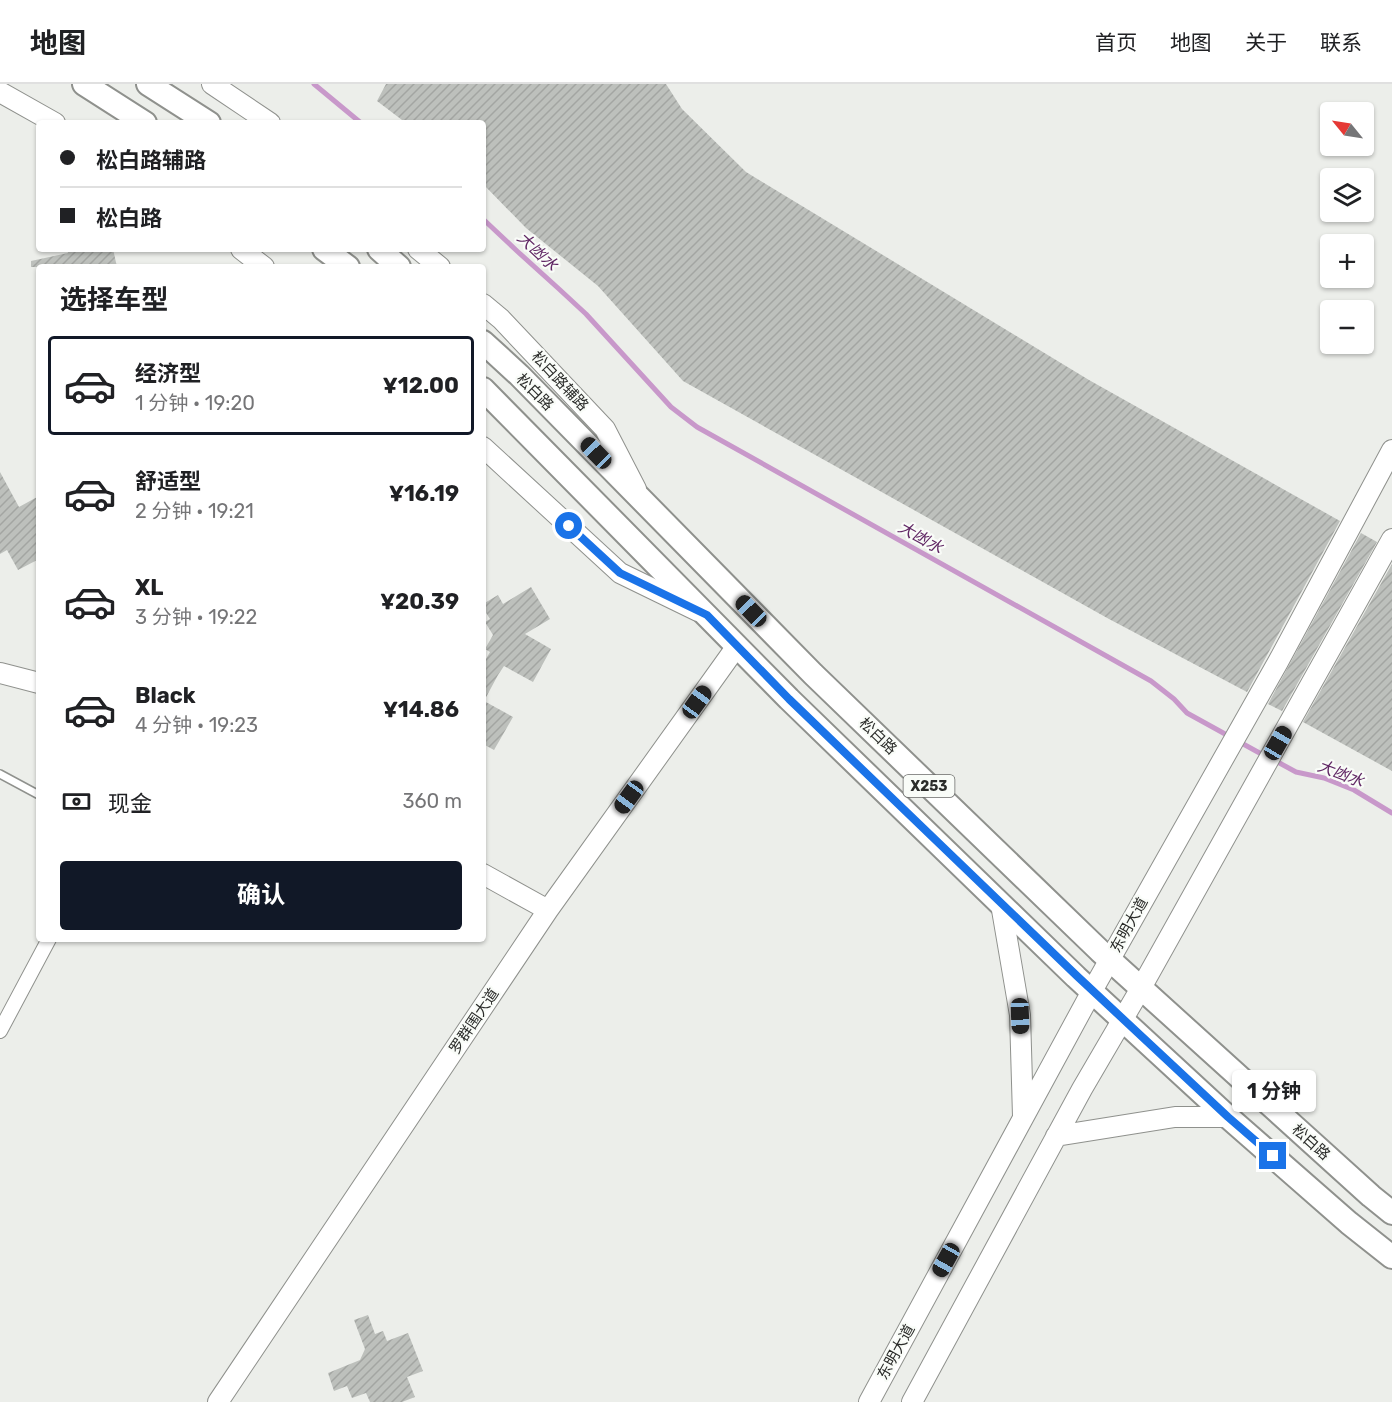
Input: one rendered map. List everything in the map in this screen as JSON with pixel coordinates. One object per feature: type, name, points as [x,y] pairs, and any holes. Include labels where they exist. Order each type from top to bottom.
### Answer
[{"type":"main road","points":[[84,84],[140,120]]},
{"type":"main road","points":[[148,84],[204,120]]},
{"type":"main road","points":[[212,84],[266,120]]},
{"type":"main road","points":[[0,92],[50,120]]},
{"type":"main road","points":[[245,252],[260,264]]},
{"type":"main road","points":[[328,252],[344,264]]},
{"type":"main road","points":[[382,252],[396,264]]},
{"type":"main road","points":[[422,252],[436,264]]},
{"type":"main road","name":"松白路辅路","points":[[486,306],[501,319],[605,429],[642,500]]},
{"type":"main road","name":"松白路","points":[[486,345],[519,375],[813,674],[1110,960],[1392,1213]]},
{"type":"main road","name":"X253","points":[[486,392],[789,699],[1092,991],[1228,1117],[1392,1257]]},
{"type":"main road","points":[[486,450],[620,573],[707,615]]},
{"type":"main road","name":"东明大道","points":[[869,1402],[1092,991],[1278,662],[1392,450]]},
{"type":"main road","points":[[912,1402],[1082,1089],[1141,988],[1392,539]]},
{"type":"main road","name":"罗群围大道","points":[[218,1402],[549,910],[737,646]]},
{"type":"main road","points":[[0,673],[36,681]]},
{"type":"main road","points":[[486,876],[549,910]]},
{"type":"main road","points":[[1001,904],[1020,1016],[1023,1119]]},
{"type":"main road","points":[[1056,1136],[1174,1117],[1228,1117]]},
{"type":"street","points":[[0,1031],[47,942]]},
{"type":"lane","points":[[0,774],[36,793]]},
{"type":"building","points":[[386,84],[666,84],[682,109],[746,172],[1089,380],[1340,521],[1247,692],[1109,619],[683,381],[598,286],[526,228],[486,187],[486,120],[402,120],[377,101]]},
{"type":"building","points":[[114,252],[116,264],[36,264],[36,267],[31,267],[31,261],[68,253]]},
{"type":"building","points":[[0,472],[19,507],[36,498],[36,561],[18,570],[7,550],[0,554]]},
{"type":"building","points":[[1361,533],[1377,542],[1282,711],[1268,704]]},
{"type":"building","points":[[1392,564],[1392,771],[1303,722]]},
{"type":"building","points":[[531,587],[550,619],[525,634],[551,649],[533,682],[504,666],[486,697],[486,659],[490,652],[486,647],[493,635],[486,624],[490,619],[486,613],[486,602],[498,595],[503,604]]},
{"type":"building","points":[[486,702],[513,717],[494,750],[486,746]]},
{"type":"building","points":[[368,1315],[375,1334],[383,1331],[387,1341],[408,1333],[423,1371],[407,1377],[415,1397],[402,1402],[370,1402],[366,1393],[352,1398],[347,1386],[334,1391],[328,1373],[360,1360],[365,1349],[354,1320]]},
{"type":"waterway","name":"大凼水","points":[[314,84],[357,120]]},
{"type":"waterway","name":"大凼水","points":[[486,222],[586,314],[671,407],[697,427],[1151,681],[1174,699],[1187,713],[1265,756]]},
{"type":"waterway","name":"大凼水","points":[[1274,760],[1296,772],[1324,778],[1354,790],[1392,813]]},
{"type":"route","points":[[569,526],[620,573],[707,615],[789,699],[1077,976],[1273,1156]]}]
